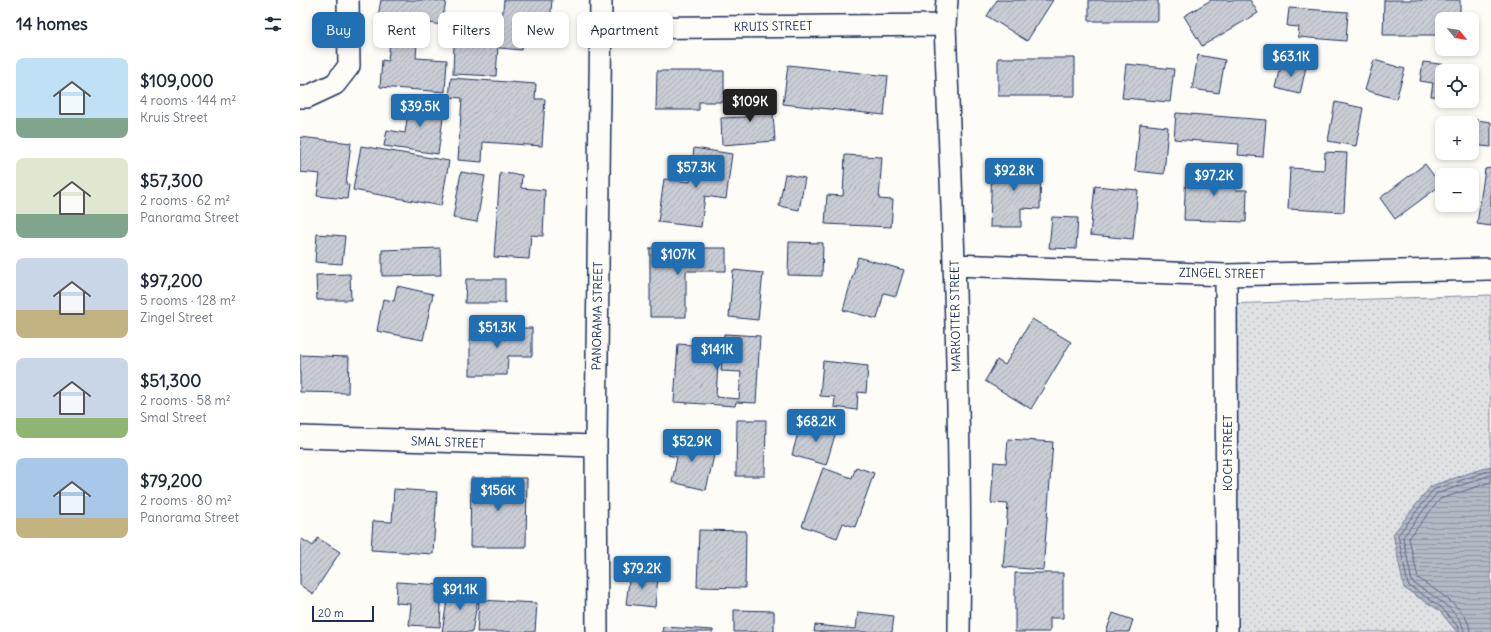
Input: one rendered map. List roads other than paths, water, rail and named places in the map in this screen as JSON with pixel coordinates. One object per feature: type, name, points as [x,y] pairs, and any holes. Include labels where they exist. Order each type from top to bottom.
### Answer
[{"type":"street","points":[[300,97],[307,97],[335,84],[349,66],[348,0]]},
{"type":"street","name":"PANORAMA STREET","points":[[601,0],[601,12]]},
{"type":"street","name":"MARKOTTER STREET","points":[[946,0],[945,25],[954,265],[961,526],[959,632]]},
{"type":"street","name":"KRUIS STREET","points":[[673,27],[945,25]]},
{"type":"street","name":"PANORAMA STREET","points":[[597,632],[596,446],[600,48]]},
{"type":"street","name":"ZINGEL STREET","points":[[954,265],[1226,275],[1491,269]]},
{"type":"street","name":"KOCH STREET","points":[[1226,275],[1227,632]]},
{"type":"street","name":"SMAL STREET","points":[[300,437],[596,446]]},
{"type":"water","points":[[1491,466],[1491,632],[1457,632],[1439,610],[1404,588],[1393,534],[1431,486]]}]
